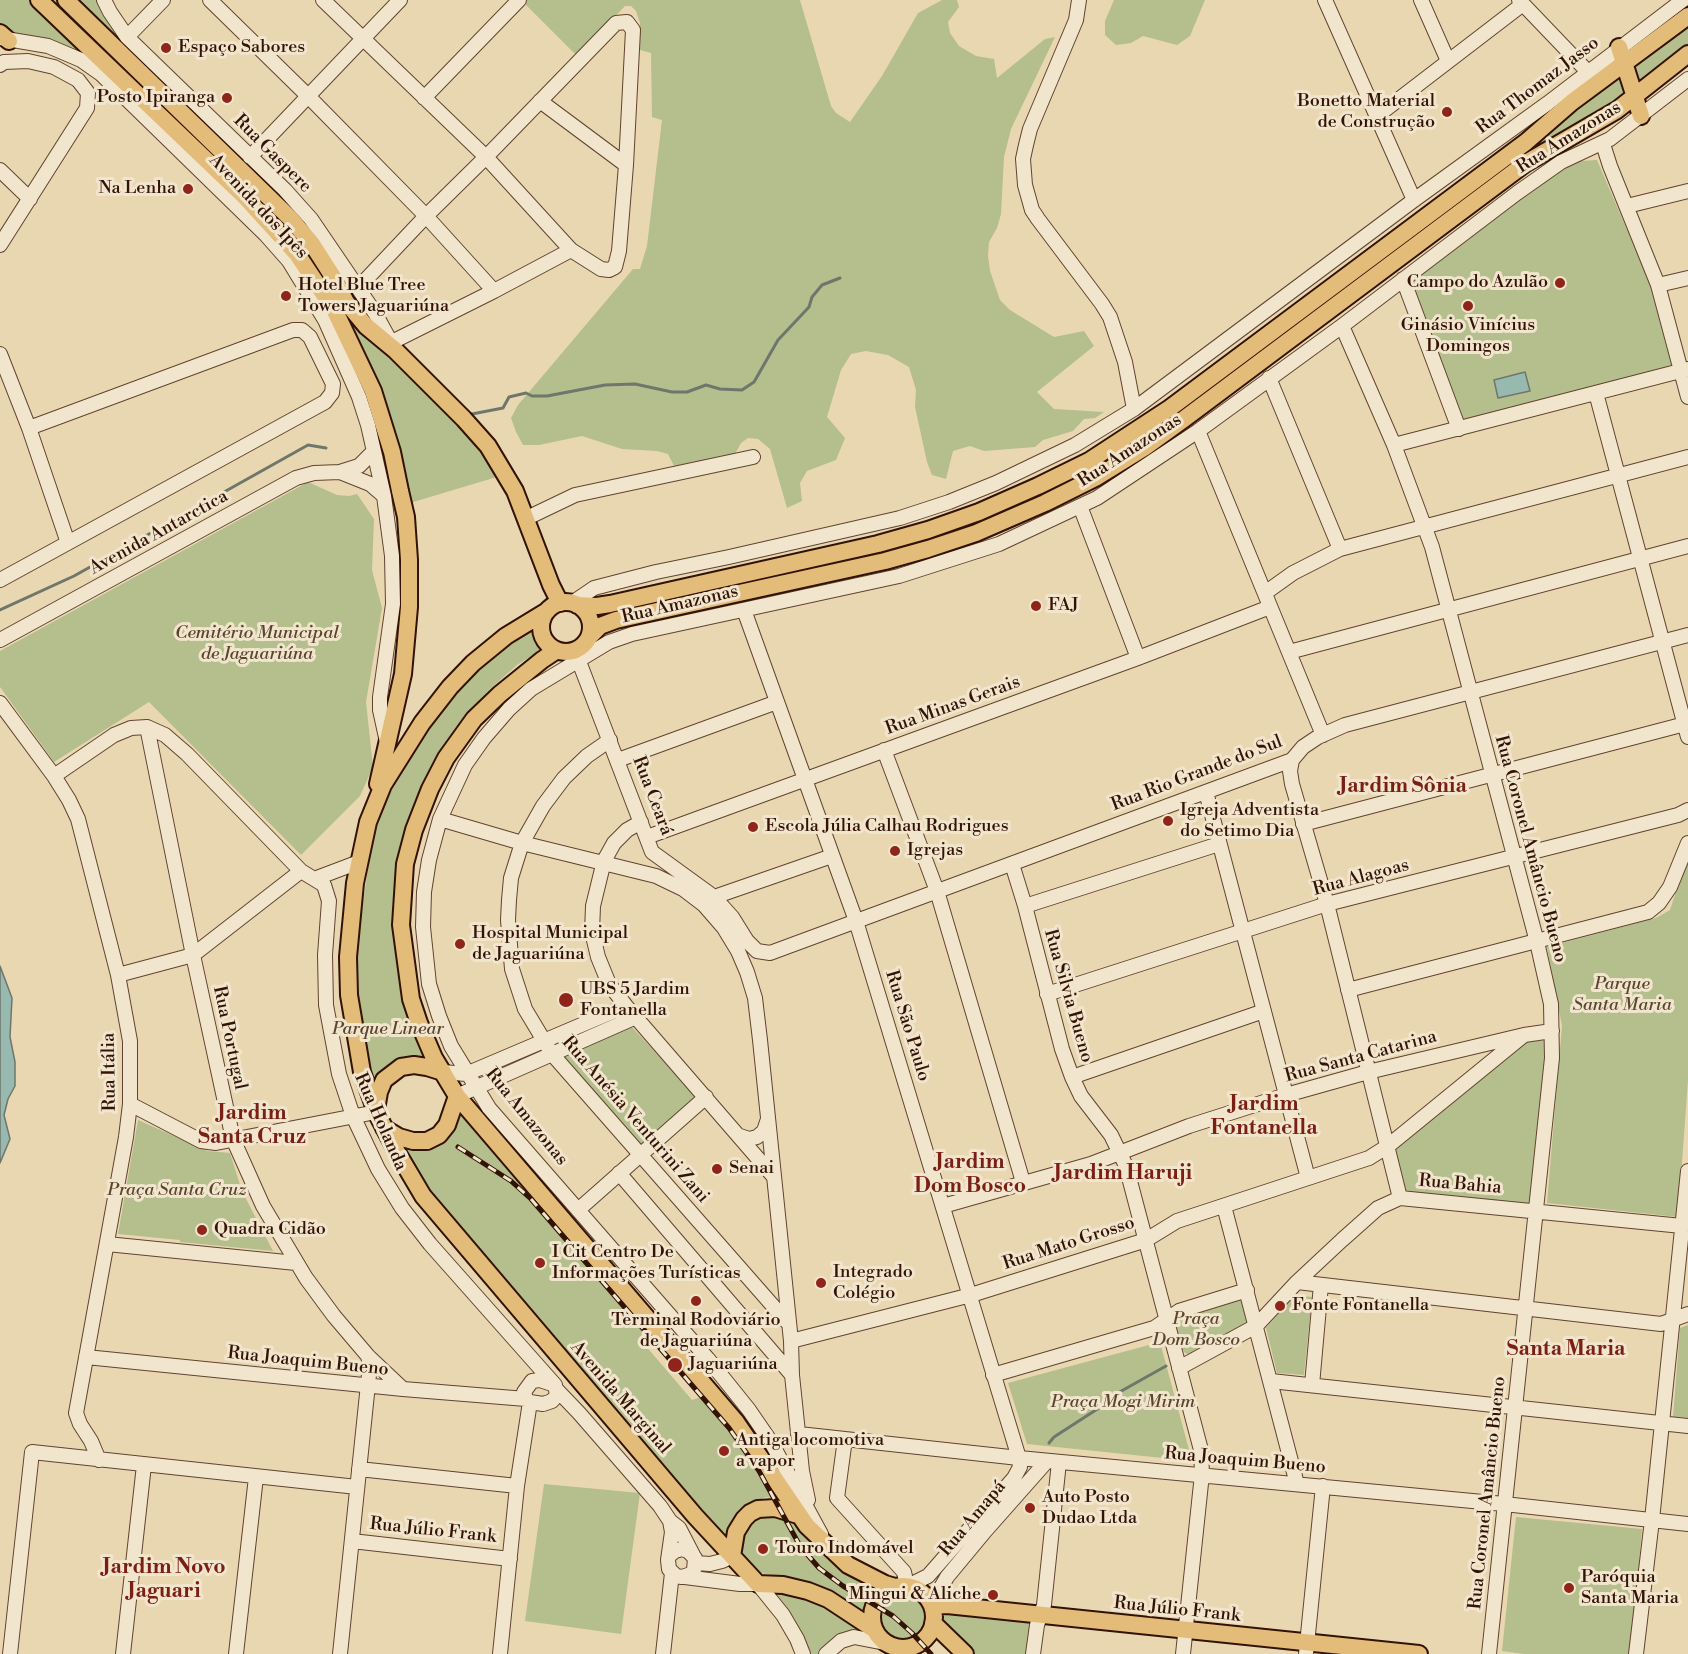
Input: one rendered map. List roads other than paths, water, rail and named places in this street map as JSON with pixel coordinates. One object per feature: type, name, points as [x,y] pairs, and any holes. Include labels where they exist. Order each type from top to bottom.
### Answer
[{"type":"main road","points":[[39,0],[246,198],[297,254],[319,284],[351,342],[373,391],[400,490],[409,543],[409,607],[403,674],[355,883],[348,957],[349,995],[362,1072],[384,1128],[413,1142],[427,1141],[439,1135],[447,1125],[457,1096]]},
{"type":"main road","points":[[66,0],[290,218],[318,252],[346,302],[366,326],[391,345],[488,446],[515,491],[551,585],[564,605],[584,610],[589,617],[590,636]]},
{"type":"main road","points":[[368,822],[383,785],[423,722],[450,687],[473,663],[506,636],[564,605],[610,604],[908,536],[979,512],[1089,461],[1170,408],[1526,142],[1622,55],[1684,13]]},
{"type":"main road","points":[[564,605],[541,627],[542,636],[556,650],[577,656],[590,636],[600,626],[616,620],[885,561],[986,529],[1045,503],[1087,482],[1144,448],[1526,163],[1617,110],[1688,54]]},
{"type":"main road","points":[[1622,55],[1641,116]]},
{"type":"main road","points":[[556,650],[500,694],[474,719],[446,758],[430,789],[414,830],[405,864],[402,925],[411,999],[430,1049],[457,1096],[736,1422],[798,1515],[830,1549],[849,1565],[885,1584],[922,1593],[932,1611],[965,1654]]},
{"type":"main road","points":[[395,714],[411,721],[423,722]]},
{"type":"main road","points":[[376,1112],[379,1092],[384,1080],[401,1067],[414,1065],[443,1072]]},
{"type":"main road","name":"Avenida Marginal","points":[[384,1128],[423,1196],[695,1516],[758,1584]]},
{"type":"main road","points":[[732,1556],[736,1532],[750,1513],[758,1509],[775,1508],[798,1515]]},
{"type":"main road","points":[[758,1584],[783,1585],[828,1599],[890,1644],[914,1646],[921,1642],[927,1636],[932,1611]]},
{"type":"main road","points":[[890,1644],[872,1617],[873,1608],[882,1594],[903,1587]]},
{"type":"main road","name":"Rua Júlio Frank","points":[[932,1611],[947,1605],[1186,1631],[1306,1649],[1419,1654]]},
{"type":"street","name":"Rua Gaspere","points":[[104,0],[127,37],[285,190],[311,219],[375,313],[391,345]]},
{"type":"street","points":[[127,37],[163,0]]},
{"type":"street","points":[[210,0],[426,216],[494,291]]},
{"type":"street","points":[[323,0],[486,157],[571,250],[601,269],[609,270],[615,267],[618,260],[626,165],[633,30],[627,22],[616,23],[486,157],[426,216],[358,288]]},
{"type":"street","points":[[250,157],[400,0]]},
{"type":"street","points":[[424,98],[519,0]]},
{"type":"street","points":[[1079,0],[1076,20],[1030,129],[1023,159],[1025,185],[1032,210],[1110,317],[1125,362],[1134,409]]},
{"type":"street","points":[[1325,0],[1414,200]]},
{"type":"street","points":[[1420,0],[1448,61]]},
{"type":"street","points":[[1377,116],[1521,2],[1588,72]]},
{"type":"street","name":"Avenida dos Ipês","points":[[3,37],[48,46],[81,60],[101,74],[274,244],[301,279],[325,320],[359,397],[384,496],[392,556],[393,604],[380,710],[388,744]]},
{"type":"street","name":"Rua Thomaz Jasso","points":[[564,605],[605,585],[900,518],[996,483],[1075,445],[1134,409],[1588,72],[1622,55]]},
{"type":"street","points":[[0,65],[4,62],[28,61],[54,67],[78,80],[88,93],[87,108],[0,245]]},
{"type":"street","name":"Rua Amazonas","points":[[830,1549],[771,1442],[750,1410],[489,1108],[466,1074],[451,1046],[429,984],[424,937],[424,892],[429,860],[440,819],[465,765],[509,709],[577,656],[609,642],[632,634],[899,576],[951,561],[999,544],[1080,506],[1138,472],[1198,431],[1561,162],[1603,144],[1688,79]]},
{"type":"street","points":[[540,101],[626,165]]},
{"type":"street","points":[[1603,144],[1658,285],[1684,370],[1688,397]]},
{"type":"street","points":[[0,170],[30,199]]},
{"type":"street","points":[[1627,206],[1688,191]]},
{"type":"street","points":[[391,345],[571,250]]},
{"type":"street","points":[[1658,285],[1688,278]]},
{"type":"street","points":[[1403,279],[1459,429]]},
{"type":"street","name":"Rua Coronel Amâncio Bueno","points":[[1342,326],[1394,445],[1432,547],[1537,942],[1551,1004],[1552,1058],[1489,1654]]},
{"type":"street","points":[[0,580],[325,402],[332,393],[333,384],[310,337],[302,330],[293,330],[29,428]]},
{"type":"street","points":[[0,354],[29,428],[68,543]]},
{"type":"street","points":[[1394,445],[1684,370]]},
{"type":"street","points":[[1269,378],[1340,549]]},
{"type":"street","points":[[1304,825],[1492,775],[1686,731],[1596,393]]},
{"type":"street","points":[[1198,431],[1323,735]]},
{"type":"street","name":"Avenida Antarctica","points":[[0,640],[296,478],[314,473],[347,474],[374,451]]},
{"type":"street","points":[[527,518],[575,495],[753,457]]},
{"type":"street","points":[[1265,593],[1293,573],[1340,549],[1688,457]]},
{"type":"street","points":[[347,474],[366,474],[377,466]]},
{"type":"street","points":[[347,474],[370,484],[384,496]]},
{"type":"street","points":[[1080,506],[1138,658]]},
{"type":"street","points":[[1289,652],[1688,546]]},
{"type":"street","name":"Rua Minas Gerais","points":[[647,837],[1138,658],[1270,607]]},
{"type":"street","name":"Rua São Paulo","points":[[744,610],[856,921],[1019,1458]]},
{"type":"street","name":"Rua Rio Grande do Sul","points":[[757,951],[770,953],[1292,760],[1303,747],[1345,725],[1688,635]]},
{"type":"street","name":"Rua Ceará","points":[[577,656],[652,852],[665,863],[691,878],[714,897],[757,951]]},
{"type":"street","points":[[618,760],[777,702]]},
{"type":"street","name":"Rua Itália","points":[[0,703],[54,776],[78,819],[118,975],[130,1041],[130,1104],[126,1137],[76,1413],[99,1460]]},
{"type":"street","points":[[54,776],[114,735],[131,728],[147,727],[165,735],[187,754],[301,871],[319,882],[346,878],[355,883]]},
{"type":"street","name":"Rua Portugal","points":[[147,727],[233,1139],[263,1206],[296,1263],[334,1316],[368,1356],[403,1389]]},
{"type":"street","name":"Rua Anésia Venturini Zani","points":[[610,740],[587,756],[564,778],[543,806],[522,843],[511,878],[509,900],[508,920],[512,969],[525,1009],[552,1054],[788,1323]]},
{"type":"street","points":[[884,750],[937,891],[1023,1182]]},
{"type":"street","points":[[1292,760],[1290,771],[1292,784],[1327,904],[1400,1198]]},
{"type":"street","points":[[1206,792],[1308,1178]]},
{"type":"street","name":"Rua Alagoas","points":[[1047,994],[1327,904],[1678,816],[1688,810]]},
{"type":"street","points":[[440,819],[522,843],[604,861],[656,876],[682,889],[704,905],[724,928],[738,951],[755,998],[791,1341],[792,1375],[806,1493],[814,1522]]},
{"type":"street","points":[[641,822],[627,830],[614,843],[604,861],[593,906],[592,932],[598,957],[609,984],[626,1006],[774,1176]]},
{"type":"street","points":[[1348,990],[1648,912],[1659,903],[1670,887],[1688,843]]},
{"type":"street","points":[[1025,906],[1219,844]]},
{"type":"street","points":[[714,897],[832,856]]},
{"type":"street","points":[[319,882],[359,862]]},
{"type":"street","name":"Rua Silvia Bueno","points":[[1012,864],[1062,1049],[1072,1077],[1082,1096],[1111,1135],[1126,1166],[1201,1450],[1202,1474],[1183,1654]]},
{"type":"street","points":[[118,975],[193,955],[301,871]]},
{"type":"street","name":"Rua Holanda","points":[[319,882],[329,902],[325,955],[326,1005],[339,1074],[353,1116],[378,1169],[402,1208],[430,1244],[516,1342]]},
{"type":"street","points":[[443,1072],[466,1074],[626,1006]]},
{"type":"street","points":[[1072,1077],[1264,1011]]},
{"type":"street","points":[[457,1096],[636,1017]]},
{"type":"street","name":"Rua Santa Catarina","points":[[943,1206],[1090,1164],[1189,1126],[1286,1095],[1368,1072],[1524,1035],[1552,1031]]},
{"type":"street","name":"Rua Mato Grosso","points":[[791,1341],[971,1295],[1146,1240],[1177,1221],[1369,1158],[1388,1146],[1524,1035]]},
{"type":"street","points":[[578,1210],[706,1097]]},
{"type":"street","points":[[130,1104],[201,1140],[216,1143],[376,1112]]},
{"type":"street","points":[[740,1136],[749,1139],[758,1137],[764,1131],[768,1118]]},
{"type":"street","points":[[1636,1654],[1685,1225],[1688,1171]]},
{"type":"street","points":[[619,1173],[792,1375]]},
{"type":"street","name":"Rua Bahia","points":[[1179,1368],[1256,1326],[1297,1282],[1378,1208],[1400,1198],[1685,1225]]},
{"type":"street","points":[[1224,1206],[1297,1484]]},
{"type":"street","points":[[107,1244],[296,1263]]},
{"type":"street","points":[[1297,1282],[1661,1324],[1688,1314]]},
{"type":"street","points":[[1312,1385],[1321,1285]]},
{"type":"street","points":[[758,1289],[785,1286]]},
{"type":"street","points":[[993,1375],[1154,1328],[1179,1311],[1247,1290]]},
{"type":"street","points":[[516,1342],[532,1369],[532,1381],[524,1392],[533,1402]]},
{"type":"street","points":[[516,1342],[686,1538],[694,1559],[694,1570],[679,1575]]},
{"type":"street","points":[[340,1654],[370,1365],[368,1356]]},
{"type":"street","name":"Rua Joaquim Bueno","points":[[87,1357],[533,1402],[579,1413]]},
{"type":"street","points":[[532,1381],[540,1380],[556,1387]]},
{"type":"street","points":[[1270,1381],[1688,1426]]},
{"type":"street","points":[[533,1402],[552,1401],[556,1395],[556,1387]]},
{"type":"street","points":[[500,1654],[517,1486],[533,1402]]},
{"type":"street","name":"Rua Joaquim Bueno","points":[[799,1434],[1688,1524]]},
{"type":"street","points":[[844,1438],[837,1497],[904,1572],[903,1587]]},
{"type":"street","points":[[10,1654],[32,1452],[357,1488]]},
{"type":"street","name":"Rua Amapá","points":[[903,1587],[928,1576],[1014,1478],[1020,1467],[1019,1458]]},
{"type":"street","points":[[1033,1654],[1037,1625],[1044,1605],[1053,1461]]},
{"type":"street","name":"Rua Amapá","points":[[932,1611],[947,1577],[986,1530],[1053,1461]]},
{"type":"street","points":[[123,1654],[144,1465]]},
{"type":"street","points":[[359,1469],[517,1486]]},
{"type":"street","points":[[236,1654],[256,1477]]},
{"type":"street","points":[[1306,1649],[1323,1486]]},
{"type":"street","points":[[670,1521],[672,1532],[668,1565],[679,1575],[740,1584],[758,1584],[783,1615],[803,1654]]},
{"type":"street","name":"Rua Júlio Frank","points":[[352,1541],[510,1559]]},
{"type":"street","points":[[670,1555],[682,1550],[694,1559],[710,1564],[732,1556]]},
{"type":"street","points":[[663,1654],[679,1575]]},
{"type":"street","points":[[826,1654],[841,1641],[854,1637],[890,1644]]},
{"type":"water","points":[[1525,372],[1530,391],[1498,398],[1494,380]]},
{"type":"water","points":[[0,966],[12,998],[10,1037],[15,1062],[15,1086],[8,1099],[4,1115],[10,1139],[0,1163]]},
{"type":"waterway","points":[[472,414],[503,408],[509,397],[526,393],[532,396],[547,396],[605,385],[635,384],[672,392],[687,392],[706,385],[720,389],[742,390],[754,382],[778,340],[809,307],[812,297],[822,285],[840,278]]},
{"type":"waterway","points":[[0,610],[74,576],[308,445],[326,448]]},
{"type":"waterway","points":[[1049,1443],[1054,1437],[1102,1406],[1116,1394],[1166,1366]]},
{"type":"railway","points":[[458,1147],[511,1181],[531,1199],[729,1428],[759,1471],[800,1546],[819,1568],[843,1586],[893,1616],[931,1654]]},
{"type":"place","name":"Espaço Sabores","points":[[166,48]]},
{"type":"place","name":"Posto Ipiranga","points":[[227,98]]},
{"type":"place","name":"Bonetto Material de Construção","points":[[1447,112]]},
{"type":"place","name":"Na Lenha","points":[[188,189]]},
{"type":"place","name":"Campo do Azulão","points":[[1560,283]]},
{"type":"place","name":"Hotel Blue Tree Towers Jaguariúna","points":[[286,296]]},
{"type":"place","name":"Ginásio Vinícius Domingos","points":[[1468,306]]},
{"type":"place","name":"FAJ","points":[[1036,606]]},
{"type":"place","name":"Igreja Adventista do Setimo Dia","points":[[1168,821]]},
{"type":"place","name":"Escola Júlia Calhau Rodrigues","points":[[753,827]]},
{"type":"place","name":"Igrejas","points":[[895,851]]},
{"type":"place","name":"Hospital Municipal de Jaguariúna","points":[[460,944]]},
{"type":"place","name":"UBS 5 Jardim Fontanella","points":[[566,1000]]},
{"type":"place","name":"Senai","points":[[717,1169]]},
{"type":"place","name":"Quadra Cidão","points":[[202,1230]]},
{"type":"place","name":"I Cit Centro De Informações Turísticas","points":[[540,1263]]},
{"type":"place","name":"Integrado Colégio","points":[[821,1283]]},
{"type":"place","name":"Terminal Rodoviário de Jaguariúna","points":[[696,1301]]},
{"type":"place","name":"Fonte Fontanella","points":[[1280,1306]]},
{"type":"place","name":"Jaguariúna","points":[[675,1365]]},
{"type":"place","name":"Antiga locomotiva a vapor","points":[[724,1451]]},
{"type":"place","name":"Auto Posto Dudao Ltda","points":[[1030,1508]]},
{"type":"place","name":"Touro Indomável","points":[[763,1549]]},
{"type":"place","name":"Paróquia Santa Maria","points":[[1569,1588]]},
{"type":"place","name":"Mingui & Aliche","points":[[993,1595]]},
{"type":"district","name":"Jardim Sônia","points":[[1403,787]]},
{"type":"district","name":"Jardim Fontanella","points":[[1264,1117]]},
{"type":"district","name":"Jardim Santa Cruz","points":[[252,1126]]},
{"type":"district","name":"Jardim Haruji","points":[[1123,1174]]},
{"type":"district","name":"Jardim Dom Bosco","points":[[970,1175]]},
{"type":"district","name":"Santa Maria","points":[[1566,1350]]},
{"type":"district","name":"Jardim Novo Jaguari","points":[[164,1580]]},
{"type":"park label","name":"Cemitério Municipal de Jaguariúna","points":[[257,644]]},
{"type":"park label","name":"Parque Santa Maria","points":[[1622,995]]},
{"type":"park label","name":"Parque Linear","points":[[388,1030]]},
{"type":"park label","name":"Praça Santa Cruz","points":[[177,1191]]},
{"type":"park label","name":"Praça Dom Bosco","points":[[1196,1330]]},
{"type":"park label","name":"Praça Mogi Mirim","points":[[1123,1403]]}]
